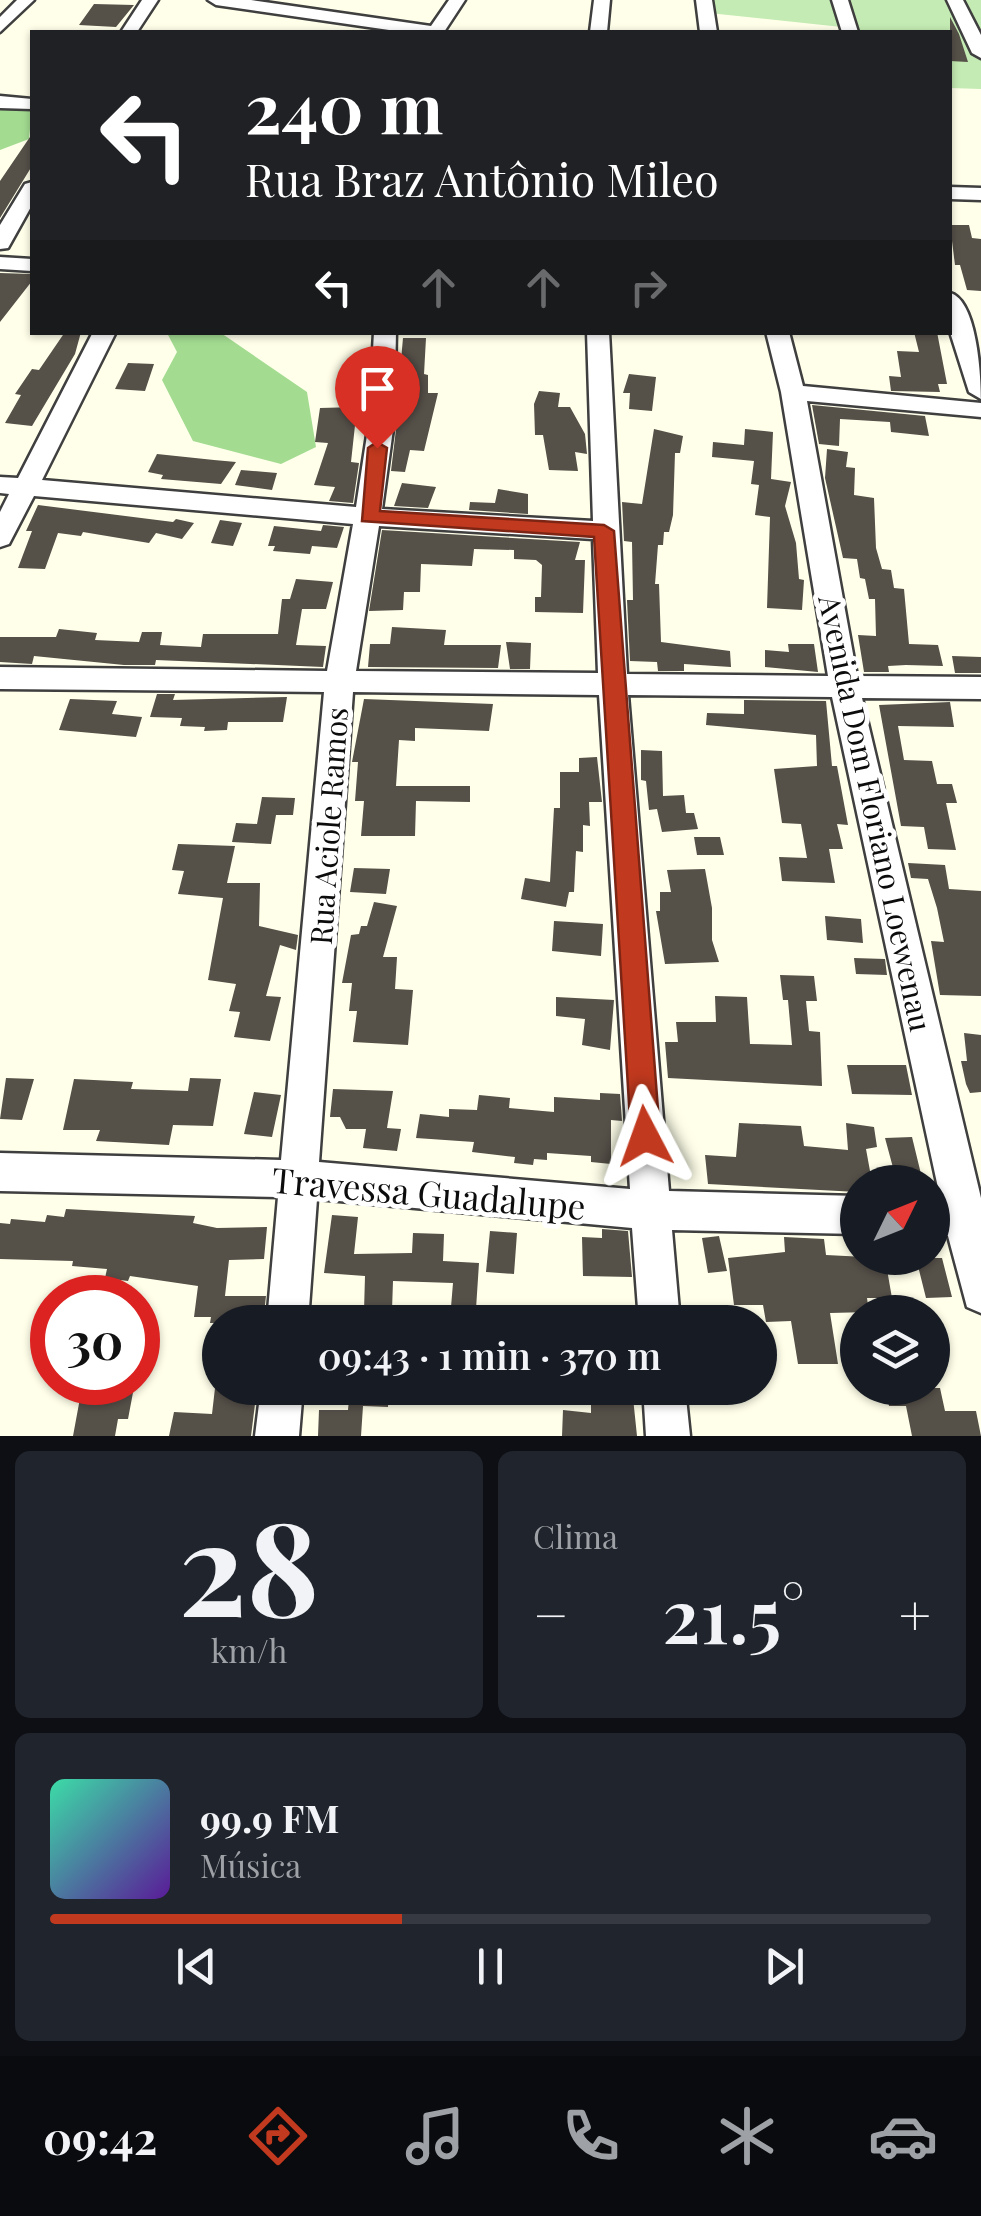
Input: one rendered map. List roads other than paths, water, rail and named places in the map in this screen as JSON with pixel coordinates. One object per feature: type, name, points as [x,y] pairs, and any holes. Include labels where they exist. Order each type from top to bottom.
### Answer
[{"type":"street","points":[[0,27],[26,0]]},
{"type":"street","points":[[130,30],[150,0]]},
{"type":"street","points":[[216,0],[420,30]]},
{"type":"street","points":[[436,30],[457,0]]},
{"type":"street","points":[[600,30],[602,0]]},
{"type":"street","points":[[704,0],[709,30]]},
{"type":"street","points":[[840,0],[849,30]]},
{"type":"street","points":[[955,0],[981,53]]},
{"type":"street","points":[[0,102],[30,104]]},
{"type":"street","points":[[0,243],[30,191]]},
{"type":"street","points":[[952,193],[981,194]]},
{"type":"street","points":[[0,263],[30,265]]},
{"type":"street","points":[[952,306],[981,392]]},
{"type":"street","points":[[0,538],[11,486],[103,335]]},
{"type":"street","name":"Rua Aciole Ramos","points":[[289,1305],[339,683],[369,517],[386,374],[385,335]]},
{"type":"street","points":[[598,335],[613,686],[658,1305]]},
{"type":"street","name":"Avenida Dom Floriano Loewenau","points":[[778,335],[793,392],[844,684],[959,1217],[981,1293]]},
{"type":"street","points":[[793,392],[981,410]]},
{"type":"street","points":[[11,486],[369,517],[604,531]]},
{"type":"street","points":[[0,678],[981,688]]},
{"type":"street","name":"Travessa Guadalupe","points":[[0,1172],[300,1179],[650,1210],[840,1215]]},
{"type":"street","points":[[278,1436],[281,1405]]},
{"type":"street","points":[[665,1405],[668,1436]]}]
